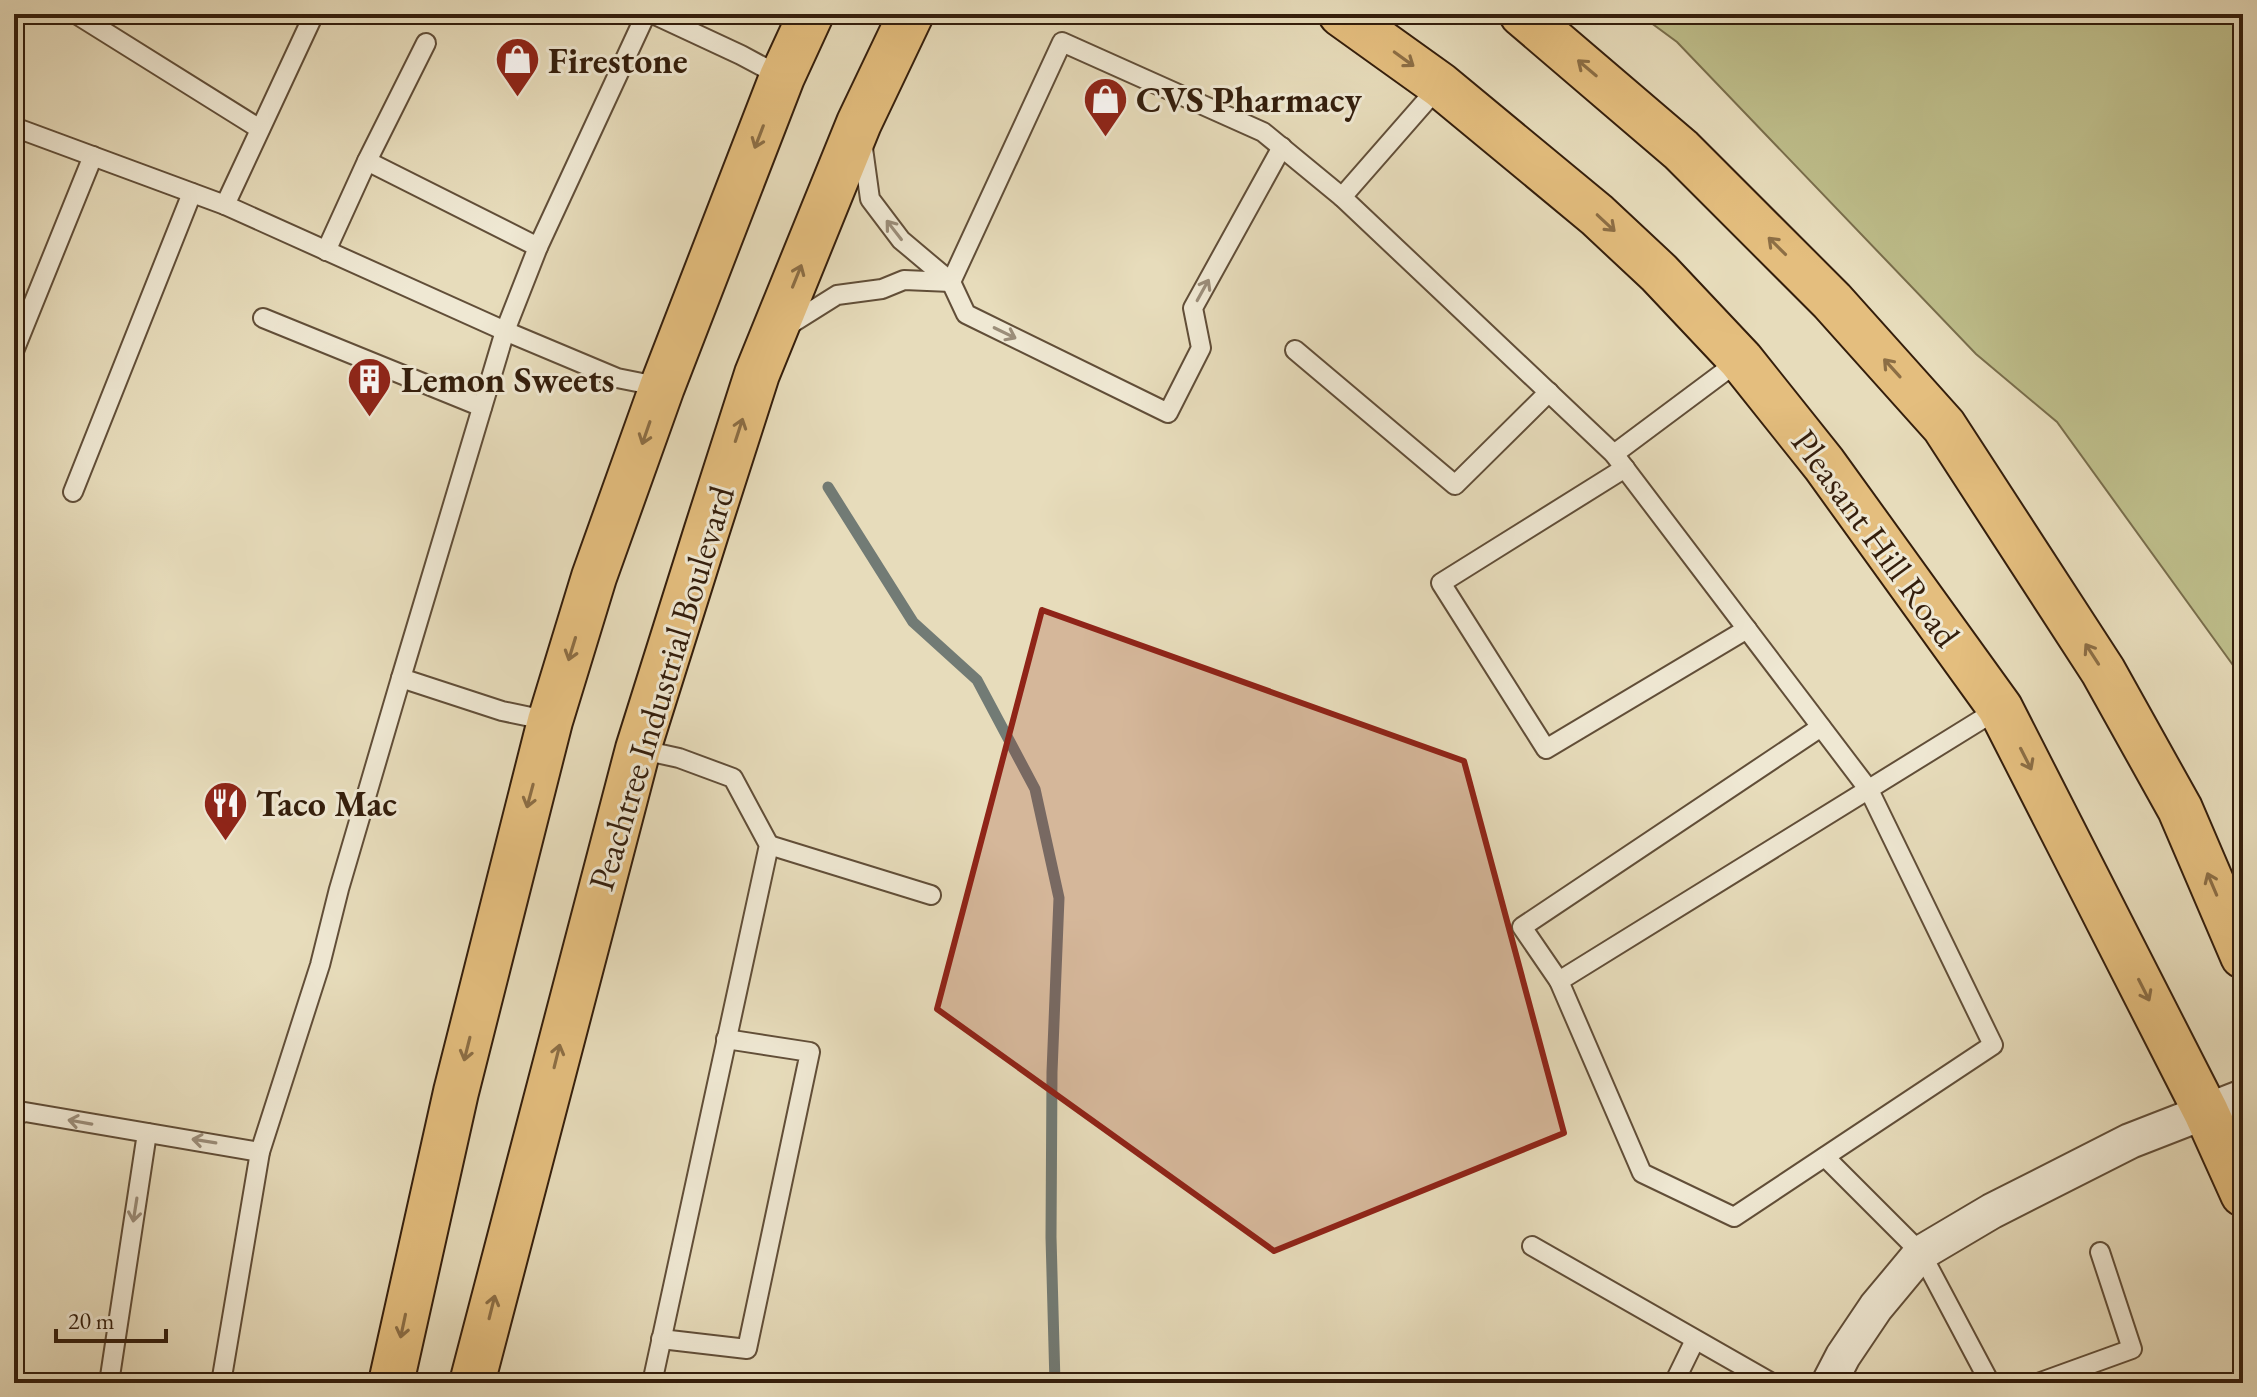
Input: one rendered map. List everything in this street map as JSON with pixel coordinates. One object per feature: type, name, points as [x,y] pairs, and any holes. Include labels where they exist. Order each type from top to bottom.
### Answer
[{"type":"highway","points":[[391,1383],[456,1092],[550,721],[594,577],[662,387],[782,77],[811,14]]},
{"type":"highway","name":"Peachtree Industrial Boulevard","points":[[472,1383],[638,749],[757,374],[859,123],[911,14]]},
{"type":"highway","name":"Pleasant Hill Road","points":[[1341,14],[1440,85],[1597,215],[1659,273],[1741,360],[1824,464],[2000,708],[2225,1104],[2243,1194]]},
{"type":"highway","points":[[1522,14],[1681,150],[1832,301],[1944,426],[2103,671],[2180,809],[2243,956]]},
{"type":"street","points":[[1829,1383],[1876,1307],[1921,1253],[1992,1211],[2116,1148],[2225,1104]]},
{"type":"lane","points":[[76,14],[260,129]]},
{"type":"lane","points":[[225,205],[314,14]]},
{"type":"lane","points":[[221,1383],[260,1152],[320,965],[339,889],[505,331],[538,247],[646,14]]},
{"type":"lane","points":[[653,14],[782,77]]},
{"type":"lane","points":[[951,282],[1062,42],[1263,132],[1342,197],[1620,461],[1869,790],[1993,1045],[1734,1217],[1642,1173],[1559,981],[1522,927],[1821,727]]},
{"type":"lane","points":[[326,251],[426,43]]},
{"type":"lane","points":[[1342,197],[1440,85]]},
{"type":"lane","points":[[859,123],[870,199],[901,240],[951,282],[966,314],[1168,413],[1201,348],[1193,308],[1282,147]]},
{"type":"lane","points":[[14,127],[225,205],[617,378],[662,387]]},
{"type":"lane","points":[[14,351],[93,156]]},
{"type":"lane","points":[[367,161],[538,247]]},
{"type":"lane","points":[[73,492],[192,193]]},
{"type":"lane","points":[[773,335],[837,295],[882,289],[904,280],[951,282]]},
{"type":"lane","points":[[263,318],[482,407]]},
{"type":"lane","points":[[1295,350],[1455,485],[1549,392]]},
{"type":"lane","points":[[1741,360],[1620,461],[1441,583],[1546,749],[1747,629]]},
{"type":"lane","points":[[401,678],[502,711],[550,721]]},
{"type":"lane","points":[[1559,981],[2000,708]]},
{"type":"lane","points":[[638,749],[679,758],[733,778],[769,845],[652,1383]]},
{"type":"lane","points":[[769,845],[931,895]]},
{"type":"lane","points":[[661,1339],[747,1349],[810,1052],[726,1039]]},
{"type":"lane","points":[[14,1116],[25,1112],[260,1152]]},
{"type":"lane","points":[[109,1383],[147,1133]]},
{"type":"lane","points":[[1825,1157],[1921,1253],[1990,1383]]},
{"type":"lane","points":[[1532,1246],[1772,1383]]},
{"type":"lane","points":[[2038,1383],[2132,1349],[2100,1252]]},
{"type":"lane","points":[[1674,1383],[1695,1340]]},
{"type":"highlighted area","points":[[1042,610],[1464,761],[1564,1133],[1274,1251],[937,1009]]},
{"type":"green space","points":[[1639,14],[2243,14],[2243,679],[2057,422],[1976,354],[1677,42]]},
{"type":"waterway","points":[[828,487],[913,622],[977,680],[1035,789],[1059,898],[1052,1072],[1051,1237],[1055,1383]]},
{"type":"place","name":"Firestone","points":[[517,99]]},
{"type":"place","name":"CVS Pharmacy","points":[[1105,138]]},
{"type":"place","name":"Lemon Sweets","points":[[370,418]]},
{"type":"place","name":"Taco Mac","points":[[225,842]]}]
